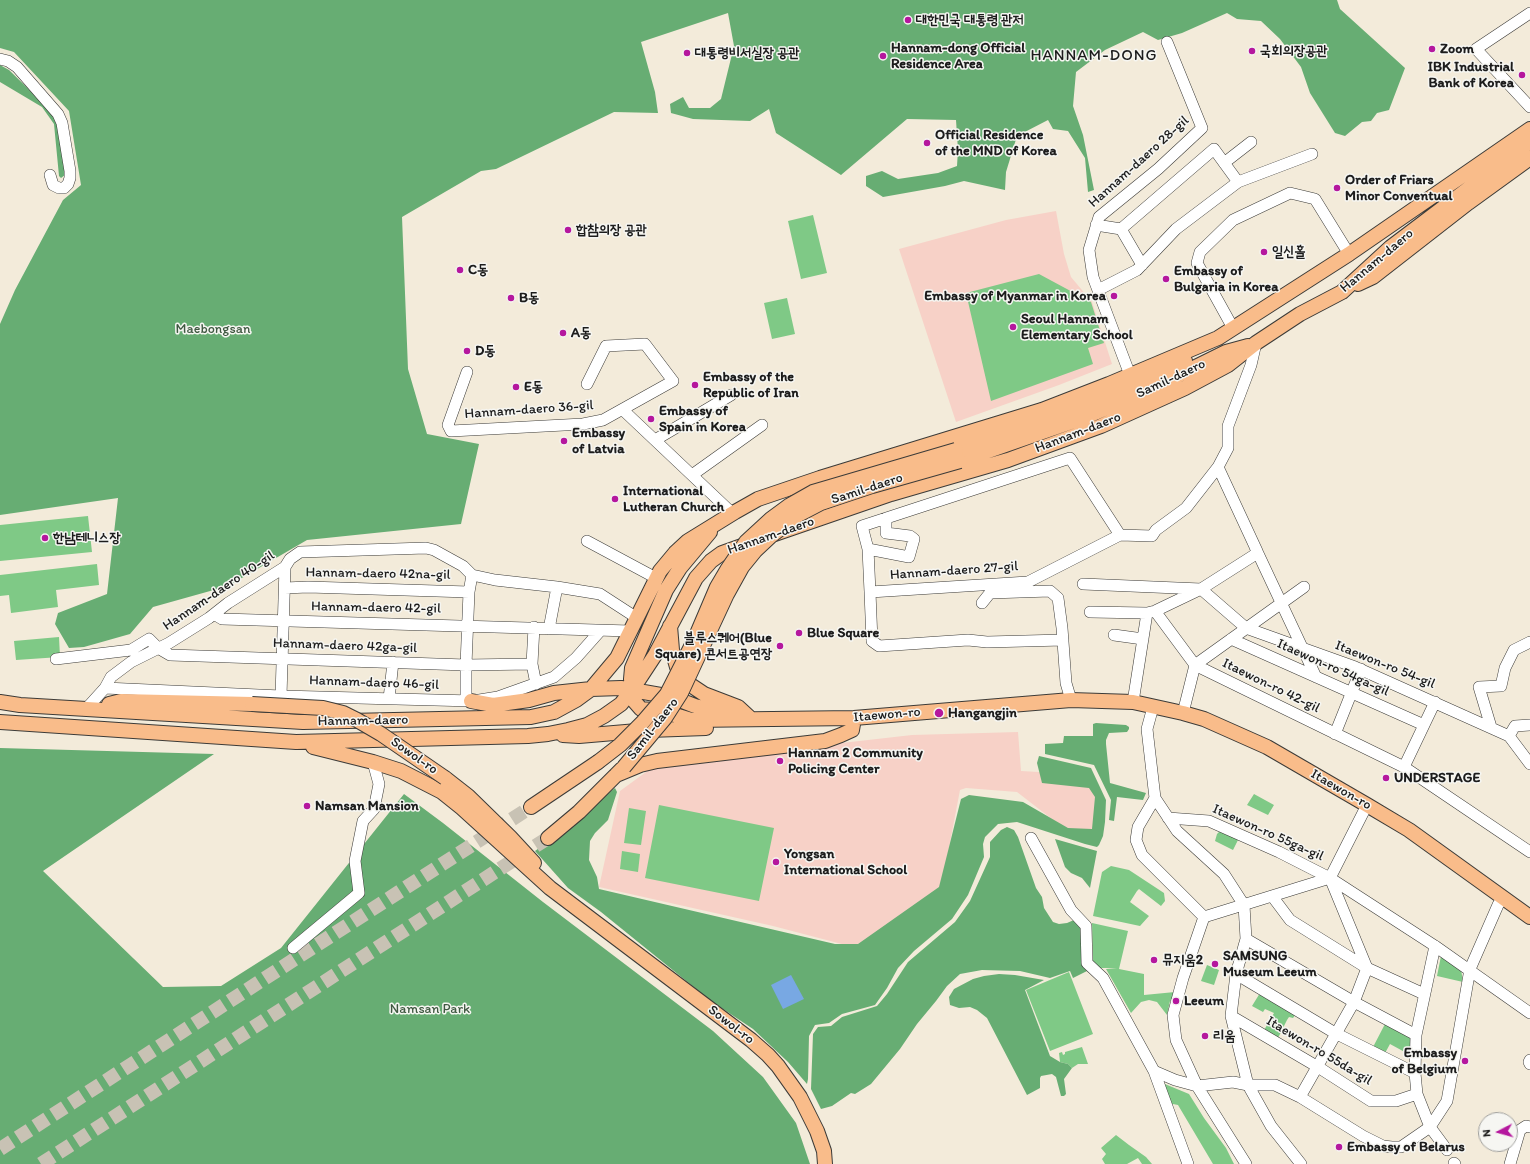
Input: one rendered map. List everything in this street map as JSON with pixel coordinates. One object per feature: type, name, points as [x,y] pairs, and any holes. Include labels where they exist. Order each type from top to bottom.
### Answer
[{"type":"main road","points":[[1462,174],[1530,119]]},
{"type":"main road","name":"Hannam-daero","points":[[0,702],[20,705],[303,722],[531,717],[554,712],[576,700],[591,689],[617,658],[656,578],[675,553],[688,541],[732,513],[758,498],[1042,410],[1218,338],[1349,254],[1462,174],[1530,129]]},
{"type":"main road","name":"Hannam-daero","points":[[0,722],[296,742],[520,736],[548,734],[568,730],[592,722],[621,704],[632,690],[655,655],[696,578],[722,553],[891,494],[1008,460],[1101,426],[1185,388],[1228,365],[1256,343],[1300,314],[1342,292],[1391,247],[1530,142]]},
{"type":"main road","points":[[1342,292],[1373,277],[1468,203],[1530,158]]},
{"type":"main road","name":"Samil-daero","points":[[548,838],[579,812],[620,771],[665,718],[681,693],[727,594],[738,574],[755,551],[771,536],[798,516],[821,503],[958,455],[1144,381],[1185,361],[1218,338]]},
{"type":"main road","name":"Samil-daero","points":[[531,807],[598,762],[620,745],[667,694],[694,641],[717,587],[727,570],[746,542],[771,519],[790,505],[813,492],[958,455],[1083,418],[1151,389],[1226,352],[1256,343]]},
{"type":"main road","name":"Hannam-daero","points":[[632,690],[632,668],[666,590],[680,568],[718,522]]},
{"type":"main road","points":[[670,625],[672,650],[683,680],[704,694],[738,707],[751,719]]},
{"type":"main road","name":"Itaewon-ro","points":[[469,701],[493,705],[529,700],[554,693],[591,689],[621,688],[672,697],[695,706],[751,719]]},
{"type":"main road","name":"Itaewon-ro","points":[[632,690],[634,700],[641,709],[662,711],[691,720],[854,718],[1071,700],[1133,702],[1183,713],[1204,719],[1267,747],[1367,805],[1409,830],[1530,917]]},
{"type":"main road","name":"Sowol-ro","points":[[87,709],[121,702],[252,704],[323,708],[343,713],[381,734],[445,778],[473,801],[510,837],[547,877],[593,921]]},
{"type":"main road","points":[[691,720],[689,713],[690,709],[695,706]]},
{"type":"main road","points":[[620,771],[657,761],[825,741],[841,736],[852,730],[854,718]]},
{"type":"main road","name":"Itaewon-ro","points":[[548,734],[579,736],[649,730],[715,728],[751,719]]},
{"type":"main road","name":"Sowol-ro","points":[[296,742],[373,762],[401,771],[442,792],[462,808],[550,888],[745,1035],[768,1055],[790,1082],[810,1114],[818,1131],[824,1151],[825,1164]]},
{"type":"street","points":[[1530,13],[1476,49],[1530,107]]},
{"type":"street","name":"Hannam-daero 28-gil","points":[[1130,375],[1093,277],[1089,250],[1099,217],[1158,170],[1202,128],[1167,42]]},
{"type":"street","points":[[0,59],[8,61],[17,67],[58,114],[62,123],[70,178],[68,184],[64,188],[59,188],[53,185],[50,175]]},
{"type":"street","points":[[1224,163],[1251,142]]},
{"type":"street","points":[[1121,230],[1214,149],[1238,182]]},
{"type":"street","points":[[1098,290],[1137,270],[1176,230],[1238,182],[1312,154]]},
{"type":"street","name":"Hannam-daero","points":[[1233,328],[1197,263],[1200,252],[1233,220],[1290,194],[1316,199],[1349,254]]},
{"type":"street","points":[[1096,225],[1121,230],[1142,265]]},
{"type":"street","name":"Hannam-daero 27-gil","points":[[1120,535],[1070,458],[862,526],[868,550],[870,592],[1028,582],[1120,535],[1152,536],[1156,530],[1186,508],[1218,467],[1228,448],[1228,426],[1251,365],[1256,343]]},
{"type":"street","name":"Hannam-daero 36-gil","points":[[467,372],[448,425],[451,431],[582,424],[603,420],[673,381],[645,344],[606,346],[586,384]]},
{"type":"street","points":[[655,440],[731,395]]},
{"type":"street","points":[[623,410],[732,513]]},
{"type":"street","points":[[692,475],[762,425]]},
{"type":"street","points":[[1218,467],[1316,677]]},
{"type":"street","points":[[1090,612],[1151,612],[1201,589],[1256,554],[1257,551],[1237,508]]},
{"type":"street","name":"Hannam-daero 27-gil","points":[[868,550],[909,557],[914,539],[910,536],[886,533],[886,518]]},
{"type":"street","points":[[587,541],[656,578]]},
{"type":"street","name":"Hannam-daero 40-gil","points":[[87,709],[105,688],[111,677],[131,662],[158,648],[214,614],[285,566],[290,559],[300,552],[426,548],[434,550],[462,566],[472,574],[495,580],[600,594],[637,618]]},
{"type":"street","points":[[281,696],[285,566]]},
{"type":"street","points":[[469,701],[466,665],[469,592],[472,574]]},
{"type":"street","points":[[1083,584],[1201,589],[1246,628]]},
{"type":"street","name":"Hannam-daero 42na-gil","points":[[285,588],[308,587],[469,592]]},
{"type":"street","points":[[550,629],[556,587]]},
{"type":"street","points":[[1183,713],[1195,665],[1304,587]]},
{"type":"street","points":[[982,603],[990,593],[1050,591],[1058,598],[1066,683],[1071,700]]},
{"type":"street","points":[[870,592],[872,641],[879,646],[968,640],[987,642],[1063,640]]},
{"type":"street","points":[[1133,702],[1143,640],[1151,612]]},
{"type":"street","points":[[1151,612],[1195,665]]},
{"type":"street","name":"Hannam-daero 42-gil","points":[[214,614],[222,619],[630,631]]},
{"type":"street","points":[[534,627],[532,664],[536,684]]},
{"type":"street","name":"Itaewon-ro 54-gil","points":[[1246,628],[1361,669],[1491,727],[1509,736],[1530,764]]},
{"type":"street","name":"Hannam-daero 46-gil","points":[[105,688],[281,696],[469,701],[498,697],[554,677],[576,658],[600,630]]},
{"type":"street","points":[[1114,635],[1143,640]]},
{"type":"street","name":"Hannam-daero 42ga-gil","points":[[56,660],[131,650],[149,639],[158,648],[170,654],[466,665],[532,664]]},
{"type":"street","name":"Itaewon-ro 54ga-gil","points":[[1230,639],[1424,725]]},
{"type":"street","points":[[1491,727],[1479,687],[1501,686],[1505,668],[1514,650],[1530,642]]},
{"type":"street","points":[[389,699],[393,662]]},
{"type":"street","name":"Itaewon-ro 42-gil","points":[[1195,665],[1404,768],[1530,852]]},
{"type":"street","points":[[1335,734],[1361,669]]},
{"type":"street","points":[[1404,768],[1435,702]]},
{"type":"street","points":[[1153,707],[1147,729],[1155,798],[1177,831],[1224,874],[1244,905],[1246,939],[1236,974],[1231,1016],[1248,1086],[1271,1126],[1301,1164]]},
{"type":"street","points":[[1509,736],[1515,726],[1530,726]]},
{"type":"street","points":[[293,948],[359,893],[356,861],[363,821],[374,809],[379,784],[373,762]]},
{"type":"street","points":[[1155,798],[1138,827],[1136,840],[1142,855],[1204,917],[1183,978],[1173,1015],[1176,1040],[1197,1086],[1246,1164]]},
{"type":"street","points":[[1300,1097],[1354,1002],[1367,968],[1330,878],[1367,805]]},
{"type":"street","name":"Itaewon-ro 55ga-gil","points":[[1168,818],[1209,821],[1279,852],[1330,878],[1470,969]]},
{"type":"street","points":[[1031,838],[1072,910],[1086,926],[1087,963],[1104,978],[1154,1071],[1188,1164]]},
{"type":"street","name":"Itaewon-ro 55ga-gil","points":[[1204,917],[1330,878]]},
{"type":"street","points":[[1272,896],[1290,920],[1367,968],[1424,994]]},
{"type":"street","points":[[1154,1071],[1175,1080],[1197,1086],[1233,1082],[1248,1086],[1275,1085],[1300,1097],[1363,1136],[1383,1146],[1401,1147],[1430,1127],[1447,1102],[1470,969],[1498,905],[1503,897]]},
{"type":"street","points":[[1246,939],[1354,1002],[1416,1035]]},
{"type":"street","points":[[1435,946],[1416,1035],[1415,1073],[1417,1094],[1430,1127],[1447,1150]]},
{"type":"street","points":[[1470,969],[1530,1012]]},
{"type":"street","points":[[1236,974],[1336,1033],[1415,1073]]},
{"type":"street","name":"Itaewon-ro 55da-gil","points":[[1231,1016],[1318,1067],[1371,1101],[1396,1101],[1417,1094]]},
{"type":"street","points":[[1530,1060],[1530,1064]]},
{"type":"street","points":[[1510,1164],[1520,1130],[1526,1126],[1530,1127]]},
{"type":"shaded area","name":"Seoul Hannam Elementary School","points":[[1056,211],[1064,254],[1071,277],[1092,302],[1112,364],[1059,385],[956,422],[899,249],[1006,220]]},
{"type":"shaded area","name":"Yongsan International School","points":[[1018,732],[1021,771],[1092,775],[1099,788],[1095,836],[1070,833],[1017,792],[966,788],[960,790],[941,890],[857,948],[773,926],[599,887],[620,791],[657,764],[912,735]]},
{"type":"green space","name":"Maebongsan","points":[[0,0],[1337,0],[1340,9],[1405,68],[1389,110],[1377,113],[1371,121],[1362,122],[1345,136],[1335,133],[1310,93],[1301,67],[1280,39],[1261,21],[1237,19],[1227,13],[1182,33],[1158,40],[1143,32],[1105,50],[1076,72],[1073,106],[1083,135],[1094,190],[1088,192],[1085,158],[1068,131],[1053,129],[1048,120],[1017,136],[1006,172],[1005,190],[964,181],[945,186],[883,197],[866,186],[866,176],[882,171],[898,179],[938,173],[957,166],[958,150],[956,120],[907,119],[841,175],[776,133],[769,109],[750,121],[693,119],[671,113],[670,104],[683,97],[689,108],[710,108],[721,99],[734,46],[728,13],[641,42],[655,92],[658,113],[614,112],[496,169],[481,171],[402,217],[408,369],[427,434],[479,444],[461,524],[307,540],[228,586],[153,607],[130,634],[84,647],[69,648],[55,624],[58,613],[107,594],[118,498],[0,515],[0,324],[15,290],[63,200],[81,185],[69,111],[14,52],[0,48]]},
{"type":"green space","points":[[0,65],[9,70],[50,110],[59,125],[65,175],[61,178],[59,176],[54,124],[42,107],[0,82]]},
{"type":"green space","points":[[813,215],[827,273],[801,279],[788,221]]},
{"type":"green space","points":[[1039,274],[1091,302],[1104,343],[1088,348],[1093,364],[991,401],[966,293]]},
{"type":"green space","points":[[787,298],[795,334],[772,339],[764,303]]},
{"type":"green space","name":"한남테니스장","points":[[88,516],[92,552],[0,561],[0,525]]},
{"type":"green space","name":"한남테니스장","points":[[97,564],[99,585],[56,590],[58,607],[11,613],[9,595],[0,596],[0,575]]},
{"type":"green space","points":[[59,637],[60,657],[16,660],[14,641]]},
{"type":"green space","points":[[1093,724],[1126,725],[1129,727],[1127,732],[1109,733],[1106,740],[1110,783],[1146,793],[1143,800],[1117,797],[1114,821],[1109,820],[1111,800],[1094,765],[1045,754],[1045,744],[1063,743],[1064,736],[1093,736]]},
{"type":"green space","name":"Namsan Park","points":[[0,748],[214,754],[43,871],[163,987],[221,986],[281,948],[404,794],[713,1031],[763,1077],[796,1123],[810,1164],[0,1164]]},
{"type":"green space","points":[[1039,756],[1091,768],[1106,800],[1103,836],[1099,845],[1097,847],[1085,844],[1017,822],[998,824],[985,837],[983,844],[984,857],[968,895],[952,919],[914,951],[898,968],[887,988],[875,1005],[842,1014],[829,1023],[815,1025],[809,1036],[807,1084],[788,1062],[753,1029],[711,1001],[601,912],[568,888],[535,851],[615,788],[617,792],[608,820],[595,833],[590,841],[589,860],[597,877],[599,889],[835,944],[858,944],[939,887],[961,799],[969,795],[1023,802],[1068,828],[1092,829],[1095,797],[1089,788],[1042,783],[1037,763]]},
{"type":"green space","points":[[1254,794],[1274,805],[1268,815],[1247,805]]},
{"type":"green space","points":[[659,805],[774,828],[759,901],[645,878]]},
{"type":"green space","points":[[629,808],[646,811],[641,845],[624,843]]},
{"type":"green space","points":[[1007,827],[1014,830],[1018,837],[1036,888],[1042,897],[1044,908],[1053,922],[1059,924],[1074,920],[1085,928],[1087,971],[1073,978],[1070,971],[1050,978],[1020,971],[982,970],[960,974],[947,986],[917,1024],[900,1049],[871,1084],[855,1094],[851,1093],[832,1106],[821,1109],[811,1089],[813,1034],[818,1027],[831,1026],[842,1017],[877,1006],[887,994],[908,962],[955,922],[970,901],[990,857],[990,842],[1001,830]]},
{"type":"green space","points":[[1221,830],[1239,838],[1233,850],[1215,841],[1217,834]]},
{"type":"green space","points":[[1055,839],[1097,851],[1090,888],[1082,878],[1071,873],[1065,867]]},
{"type":"green space","points":[[622,851],[640,854],[638,872],[620,869]]},
{"type":"green space","points":[[1111,866],[1129,870],[1164,893],[1165,901],[1161,906],[1139,889],[1137,891],[1130,902],[1149,916],[1140,926],[1093,916],[1102,872]]},
{"type":"green space","points":[[1092,923],[1128,931],[1119,969],[1144,974],[1144,995],[1175,992],[1174,1000],[1170,1001],[1167,1015],[1157,1002],[1149,1000],[1141,1002],[1131,1013],[1106,969],[1117,968],[1099,968],[1093,962]]},
{"type":"green space","points":[[1441,956],[1461,969],[1463,982],[1437,976]]},
{"type":"green space","points":[[1207,965],[1219,970],[1214,985],[1201,981]]},
{"type":"green space","points":[[1069,972],[1093,1034],[1050,1051],[1026,990]]},
{"type":"green space","points":[[999,974],[1044,980],[1025,990],[1050,1056],[1060,1062],[1068,1064],[1072,1068],[1064,1079],[1066,1094],[1064,1096],[1061,1096],[1056,1077],[1052,1074],[1041,1076],[1040,1088],[1027,1095],[987,1018],[977,1010],[970,1007],[959,1008],[950,1005],[949,997],[954,989],[973,979]]},
{"type":"green space","points":[[1260,993],[1296,1014],[1293,1018],[1289,1017],[1277,1040],[1263,1032],[1274,1013],[1265,1009],[1263,1012],[1252,1006]]},
{"type":"green space","points":[[1385,1024],[1413,1038],[1412,1056],[1390,1044],[1384,1055],[1372,1049]]},
{"type":"green space","points":[[1082,1047],[1088,1064],[1078,1064],[1072,1068],[1068,1064],[1060,1062],[1059,1053],[1062,1052],[1063,1055],[1065,1052]]},
{"type":"green space","points":[[1160,1082],[1189,1094],[1226,1148],[1234,1164],[1213,1164],[1178,1105],[1173,1104],[1169,1106]]},
{"type":"green space","points":[[1116,1135],[1146,1157],[1152,1164],[1142,1164],[1138,1158],[1127,1164],[1105,1164],[1102,1159],[1106,1154],[1101,1148]]},
{"type":"water","points":[[791,975],[804,999],[783,1009],[771,985]]},
{"type":"tunnel","points":[[0,1149],[531,807]]},
{"type":"tunnel","points":[[41,1164],[548,838]]},
{"type":"place","name":"대한민국 대통령 관저","points":[[908,20]]},
{"type":"place","name":"Zoom","points":[[1432,49]]},
{"type":"place","name":"국회의장공관","points":[[1252,51]]},
{"type":"place","name":"대통령비서실장 공관","points":[[687,53]]},
{"type":"place","name":"Hannam-dong Official Residence Area","points":[[883,56]]},
{"type":"place","name":"IBK Industrial Bank of Korea","points":[[1522,75]]},
{"type":"place","name":"Official Residence of the MND of Korea","points":[[927,143]]},
{"type":"place","name":"Order of Friars Minor Conventual","points":[[1337,188]]},
{"type":"place","name":"합참의장 공관","points":[[568,230]]},
{"type":"place","name":"일신홀","points":[[1264,252]]},
{"type":"place","name":"C동","points":[[460,270]]},
{"type":"place","name":"Embassy of Bulgaria in Korea","points":[[1166,279]]},
{"type":"place","name":"Embassy of Myanmar in Korea","points":[[1114,296]]},
{"type":"place","name":"B동","points":[[511,298]]},
{"type":"place","name":"Seoul Hannam Elementary School","points":[[1013,327]]},
{"type":"place","name":"A동","points":[[563,333]]},
{"type":"place","name":"D동","points":[[467,351]]},
{"type":"place","name":"Embassy of the Republic of Iran","points":[[695,385]]},
{"type":"place","name":"E동","points":[[516,387]]},
{"type":"place","name":"Embassy of Spain in Korea","points":[[651,419]]},
{"type":"place","name":"Embassy of Latvia","points":[[564,441]]},
{"type":"place","name":"International Lutheran Church","points":[[615,499]]},
{"type":"place","name":"한남테니스장","points":[[45,538]]},
{"type":"place","name":"Blue Square","points":[[799,633]]},
{"type":"place","name":"블루스퀘어(Blue Square) 콘서트공연장","points":[[780,646]]},
{"type":"place","name":"Hangangjin","points":[[939,713]]},
{"type":"place","name":"Hannam 2 Community Policing Center","points":[[780,761]]},
{"type":"place","name":"UNDERSTAGE","points":[[1386,778]]},
{"type":"place","name":"Namsan Mansion","points":[[307,806]]},
{"type":"place","name":"Yongsan International School","points":[[776,862]]},
{"type":"place","name":"뮤지움2","points":[[1154,960]]},
{"type":"place","name":"SAMSUNG Museum Leeum","points":[[1215,964]]},
{"type":"place","name":"Leeum","points":[[1176,1001]]},
{"type":"place","name":"리움","points":[[1205,1036]]},
{"type":"place","name":"Embassy of Belgium","points":[[1465,1061]]},
{"type":"place","name":"Embassy of Belarus","points":[[1339,1147]]},
{"type":"district","name":"HANNAM-DONG","points":[[1094,56]]}]
